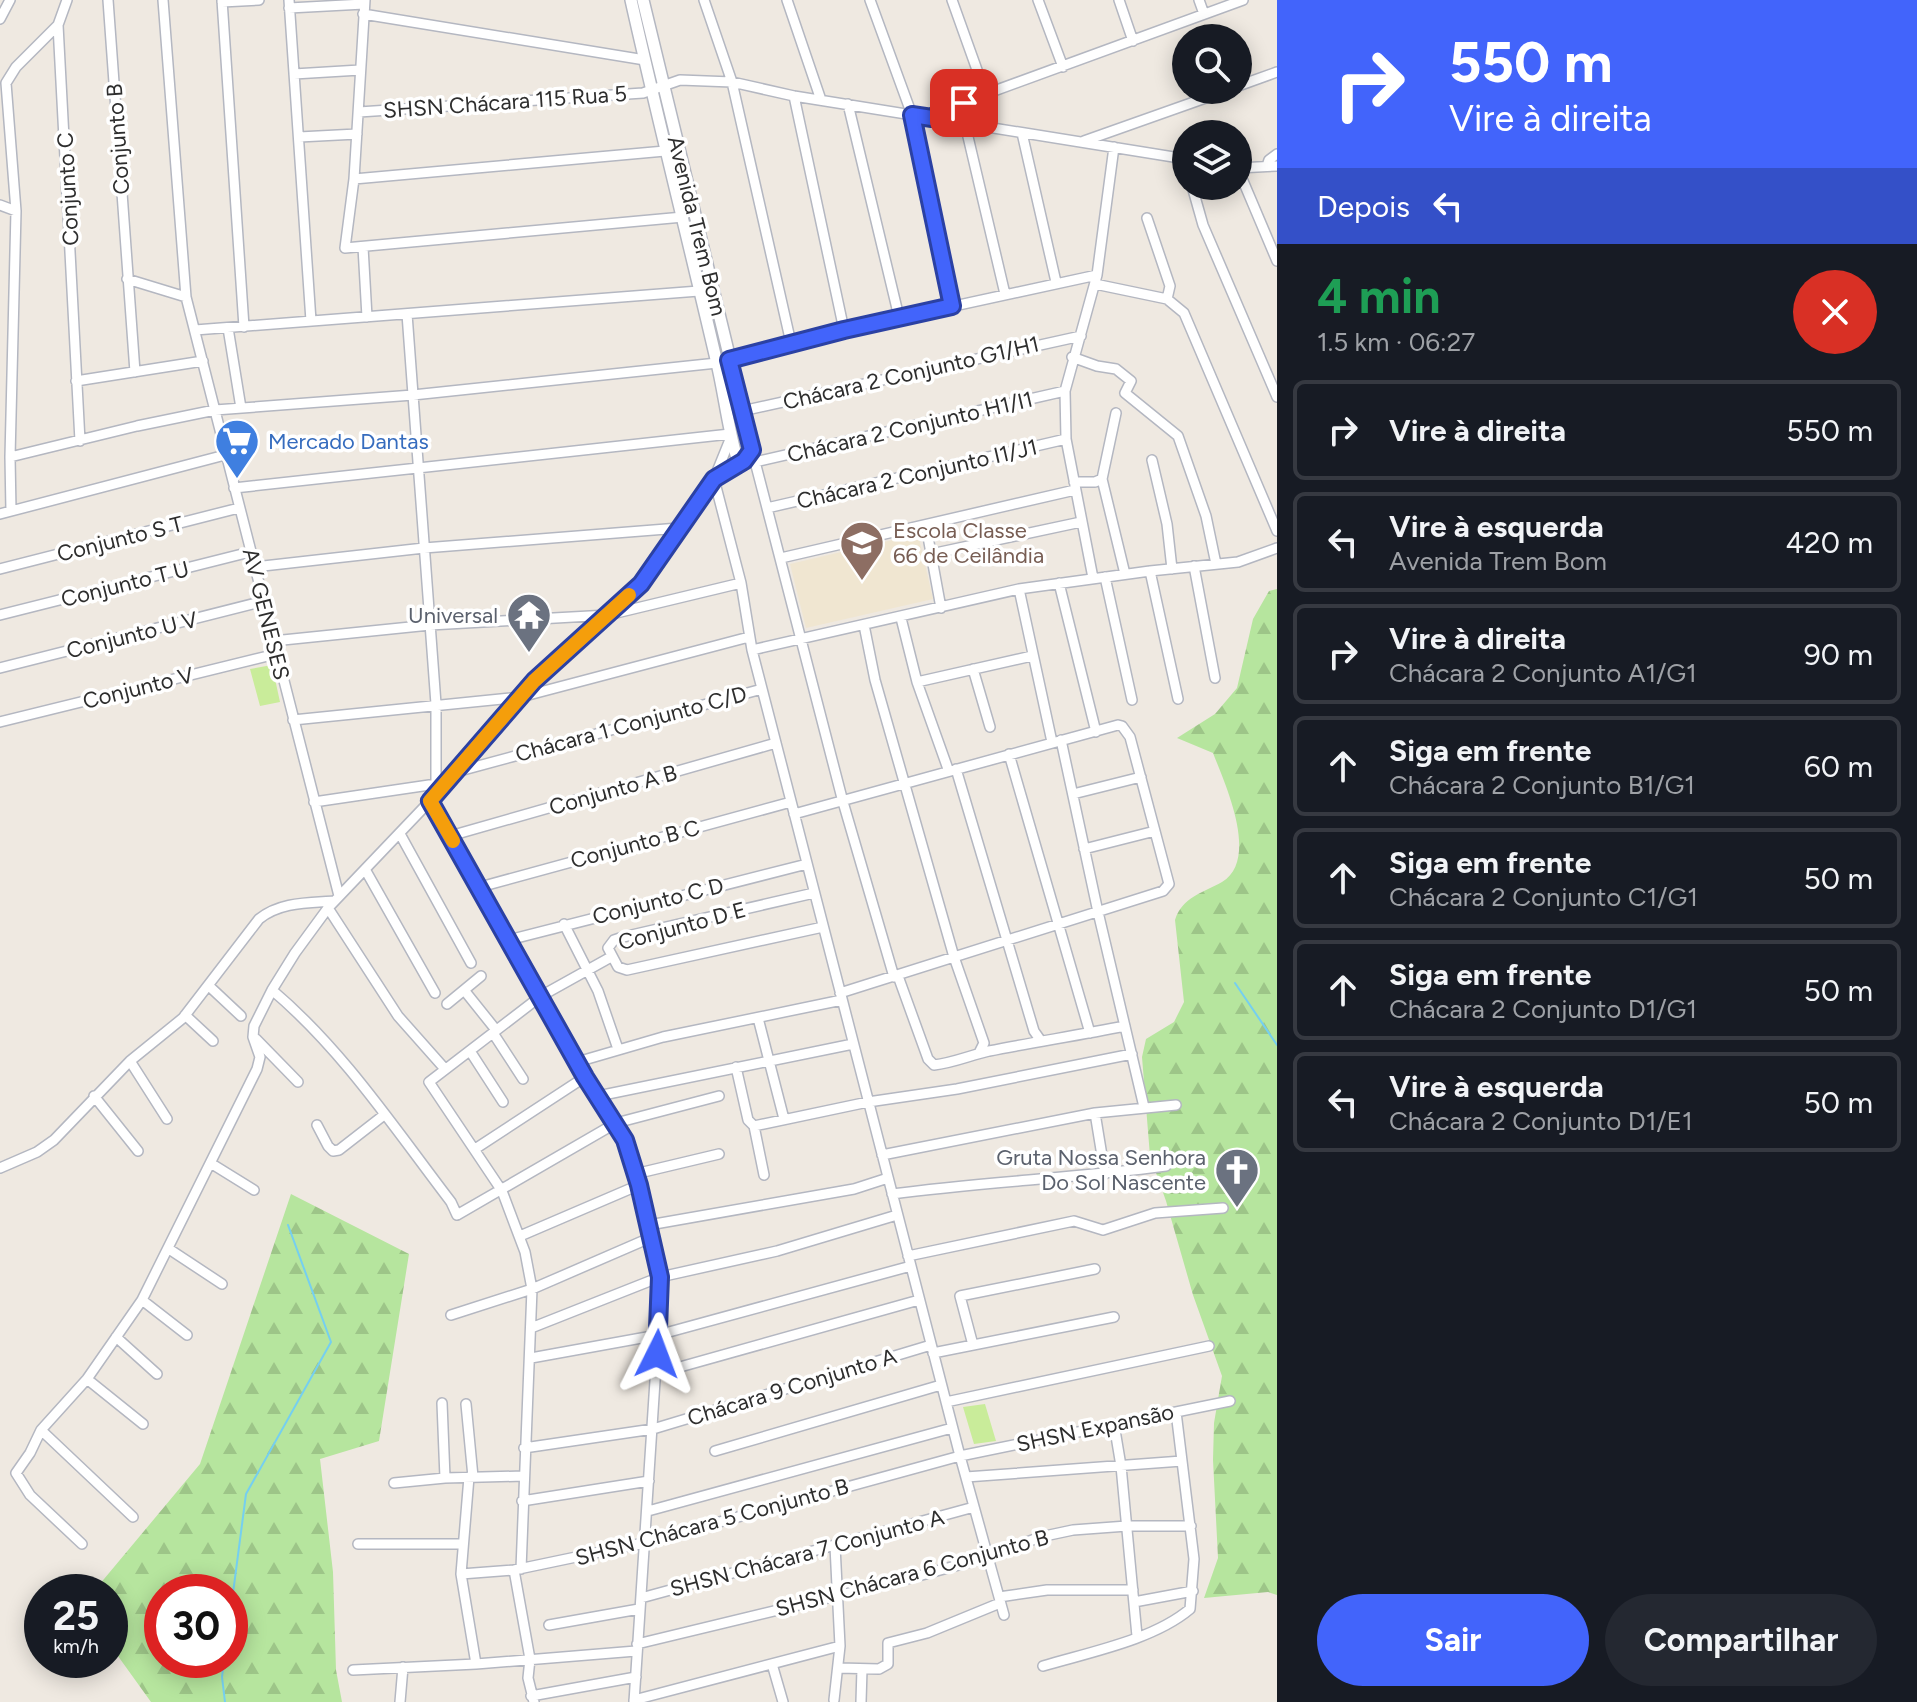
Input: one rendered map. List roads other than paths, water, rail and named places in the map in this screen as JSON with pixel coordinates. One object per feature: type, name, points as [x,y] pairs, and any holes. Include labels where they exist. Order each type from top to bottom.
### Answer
[{"type":"street","points":[[0,19],[10,0]]},
{"type":"street","name":"Conjunto C","points":[[67,0],[58,25],[80,441]]},
{"type":"street","name":"Conjunto B","points":[[108,0],[135,372]]},
{"type":"street","name":"AV GENESES","points":[[163,0],[186,297],[314,802],[334,902],[398,1016],[445,1069]]},
{"type":"street","points":[[244,327],[222,1],[259,0]]},
{"type":"street","name":"Avenida Trem Bom","points":[[631,0],[645,60],[657,88],[723,361],[731,435]]},
{"type":"street","name":"Avenida Trem Bom","points":[[643,0],[665,151],[699,291],[742,411],[752,455]]},
{"type":"street","points":[[704,0],[732,82],[791,343]]},
{"type":"street","points":[[787,0],[821,100]]},
{"type":"street","points":[[870,0],[912,115],[952,306]]},
{"type":"street","points":[[952,0],[986,95]]},
{"type":"street","points":[[1038,0],[1063,67]]},
{"type":"street","points":[[1119,0],[1133,41]]},
{"type":"street","points":[[1199,0],[1204,14]]},
{"type":"street","points":[[932,118],[942,110],[1243,0]]},
{"type":"street","points":[[311,321],[289,4],[364,6],[645,60]]},
{"type":"street","points":[[364,6],[354,179],[345,248],[683,217]]},
{"type":"street","points":[[11,511],[16,211],[6,83],[16,67],[58,25]]},
{"type":"street","points":[[294,74],[360,70]]},
{"type":"street","points":[[1252,81],[1277,72]]},
{"type":"street","name":"SHSN Chácara 115 Rua 5","points":[[359,112],[657,88],[680,80],[696,79],[732,82],[794,96],[1172,157]]},
{"type":"street","points":[[794,96],[844,330]]},
{"type":"street","points":[[848,104],[899,317]]},
{"type":"street","points":[[1084,141],[1188,104]]},
{"type":"street","points":[[965,124],[1005,294]]},
{"type":"street","points":[[1022,133],[1056,282]]},
{"type":"street","points":[[299,137],[357,134]]},
{"type":"street","points":[[1093,578],[1066,439],[1065,391],[1096,279],[1114,147]]},
{"type":"street","points":[[354,179],[665,151]]},
{"type":"street","points":[[1252,168],[1272,166],[1269,160],[1277,154]]},
{"type":"street","points":[[1196,200],[1203,225],[1277,397]]},
{"type":"street","points":[[1251,200],[1277,261]]},
{"type":"street","points":[[0,205],[16,211]]},
{"type":"street","points":[[1147,218],[1170,286],[1167,299]]},
{"type":"street","points":[[363,247],[367,317]]},
{"type":"street","points":[[127,279],[186,297]]},
{"type":"street","points":[[10,457],[215,410],[413,395],[723,361],[1056,282],[1096,279],[1167,299],[1184,313],[1277,531]]},
{"type":"street","points":[[195,330],[699,291]]},
{"type":"street","points":[[407,314],[436,704],[439,786]]},
{"type":"street","points":[[228,328],[241,408]]},
{"type":"street","name":"Chácara 2 Conjunto G1/H1","points":[[742,411],[1081,336]]},
{"type":"street","points":[[1072,357],[1116,369],[1131,381],[1125,393],[1178,436],[1206,516],[1216,564]]},
{"type":"street","points":[[76,381],[203,361]]},
{"type":"street","name":"Chácara 2 Conjunto H1/I1","points":[[752,455],[1065,391]]},
{"type":"street","points":[[1116,413],[1102,479],[1125,574]]},
{"type":"street","points":[[731,435],[736,455],[752,455]]},
{"type":"street","points":[[234,488],[731,435]]},
{"type":"street","points":[[82,1544],[30,1495],[16,1473],[41,1430],[87,1379],[142,1300],[257,1069],[260,1057],[253,1037],[254,1026],[272,990],[295,953],[334,902],[430,801],[439,786],[548,667],[641,584],[714,479],[731,435]]},
{"type":"street","name":"Chácara 2 Conjunto I1/J1","points":[[767,508],[1066,439]]},
{"type":"street","points":[[0,514],[225,455]]},
{"type":"street","points":[[714,479],[752,455]]},
{"type":"street","points":[[752,455],[843,802],[896,976],[931,1063],[940,1064],[979,1053],[1125,1026]]},
{"type":"street","points":[[1152,460],[1170,539],[1172,569]]},
{"type":"street","points":[[714,479],[741,583],[752,650],[814,893],[952,1428],[1004,1615]]},
{"type":"street","points":[[781,558],[926,526],[1102,479]]},
{"type":"street","name":"Conjunto S T","points":[[0,569],[239,508]]},
{"type":"street","points":[[931,554],[1081,522]]},
{"type":"street","points":[[926,526],[941,608]]},
{"type":"street","points":[[254,567],[424,548],[679,528]]},
{"type":"street","points":[[752,650],[1019,589],[1238,562],[1273,550]]},
{"type":"street","name":"Conjunto T U","points":[[0,615],[250,552]]},
{"type":"street","points":[[1194,566],[1215,678]]},
{"type":"street","points":[[1150,571],[1178,699]]},
{"type":"street","points":[[1105,577],[1132,700]]},
{"type":"street","points":[[273,641],[430,625],[608,615],[741,583]]},
{"type":"street","points":[[1059,583],[1096,732]]},
{"type":"street","points":[[1019,589],[1032,656],[1073,794],[1144,1107]]},
{"type":"street","name":"Conjunto U V","points":[[0,668],[264,601]]},
{"type":"street","points":[[901,618],[917,682],[952,769],[1034,1031],[1041,1041]]},
{"type":"street","points":[[864,625],[875,680],[954,957],[984,1043],[979,1053]]},
{"type":"street","points":[[293,720],[521,697],[749,637]]},
{"type":"street","name":"Conjunto V","points":[[0,722],[276,654]]},
{"type":"street","points":[[917,682],[1032,656]]},
{"type":"street","points":[[973,669],[990,727]]},
{"type":"street","name":"Chácara 1 Conjunto C/D","points":[[455,772],[762,689]]},
{"type":"street","points":[[577,1062],[618,1049],[841,996],[1163,891],[1169,884],[1130,737],[1118,725],[794,814]]},
{"type":"street","name":"Conjunto A B","points":[[450,836],[776,743]]},
{"type":"street","points":[[1009,754],[1090,1033]]},
{"type":"street","points":[[1073,794],[1141,777]]},
{"type":"street","points":[[314,802],[439,786]]},
{"type":"street","points":[[430,801],[585,1077],[616,1123],[628,1149],[652,1237],[660,1277],[658,1335],[634,1701],[840,1646]]},
{"type":"street","name":"Conjunto B C","points":[[480,887],[791,802]]},
{"type":"street","points":[[1084,849],[1155,831]]},
{"type":"street","points":[[400,834],[471,963]]},
{"type":"street","name":"Conjunto C D","points":[[509,940],[807,864]]},
{"type":"street","points":[[366,871],[435,993]]},
{"type":"street","name":"Conjunto D E","points":[[611,957],[608,948],[614,940],[814,893]]},
{"type":"street","points":[[0,1168],[43,1149],[130,1061],[185,1015],[259,919],[269,911],[286,905],[334,902]]},
{"type":"street","points":[[564,924],[604,1006],[618,1049]]},
{"type":"street","points":[[636,1677],[533,1699],[528,1678],[530,1659],[518,1570],[531,1358],[532,1289],[520,1236],[502,1191],[429,1082],[541,996],[611,957],[622,970],[632,970],[823,927]]},
{"type":"street","points":[[447,1004],[481,976]]},
{"type":"street","points":[[209,986],[241,1016]]},
{"type":"street","points":[[272,990],[338,1056],[451,1202],[457,1215],[616,1123],[719,1096]]},
{"type":"street","points":[[464,990],[495,1032],[523,1079]]},
{"type":"street","points":[[185,1015],[213,1041]]},
{"type":"street","points":[[758,1018],[784,1119]]},
{"type":"street","points":[[253,1037],[298,1082]]},
{"type":"street","points":[[598,1096],[853,1044]]},
{"type":"street","points":[[470,1051],[503,1102]]},
{"type":"street","points":[[754,1126],[1132,1054]]},
{"type":"street","points":[[130,1061],[167,1119]]},
{"type":"street","points":[[736,1067],[748,1120],[754,1126],[764,1175]]},
{"type":"street","points":[[475,1149],[585,1077]]},
{"type":"street","points":[[94,1096],[138,1151]]},
{"type":"street","points":[[882,1155],[1095,1113],[1176,1105]]},
{"type":"street","points":[[1095,1113],[1105,1174]]},
{"type":"street","points":[[317,1125],[333,1151],[339,1150],[384,1115]]},
{"type":"street","points":[[635,1174],[719,1154]]},
{"type":"street","points":[[212,1164],[254,1190]]},
{"type":"street","points":[[892,1194],[1166,1166]]},
{"type":"street","points":[[649,1225],[854,1189],[888,1178]]},
{"type":"street","points":[[520,1236],[639,1185]]},
{"type":"street","points":[[531,1358],[658,1335],[909,1261],[1074,1221],[1103,1230],[1155,1213],[1223,1208]]},
{"type":"street","points":[[531,1328],[660,1277],[777,1251],[897,1215]]},
{"type":"street","points":[[451,1315],[532,1289],[652,1237]]},
{"type":"street","points":[[169,1249],[222,1284]]},
{"type":"street","points":[[973,1345],[960,1296],[1095,1269]]},
{"type":"street","points":[[142,1300],[187,1335]]},
{"type":"street","points":[[655,1374],[919,1300]]},
{"type":"street","name":"Chácara 9 Conjunto A","points":[[524,1448],[653,1429],[932,1349],[973,1345],[1114,1317]]},
{"type":"street","points":[[116,1337],[157,1374]]},
{"type":"street","points":[[946,1402],[1209,1346]]},
{"type":"street","points":[[87,1379],[143,1424]]},
{"type":"street","points":[[715,1451],[941,1385]]},
{"type":"street","name":"SHSN Expansão","points":[[960,1456],[1230,1401]]},
{"type":"street","points":[[442,1403],[445,1478]]},
{"type":"street","points":[[466,1404],[471,1477],[461,1574],[476,1664]]},
{"type":"street","points":[[1043,1666],[1168,1625],[1190,1609],[1194,1559],[1176,1412]]},
{"type":"street","points":[[1114,1424],[1121,1466],[1137,1636]]},
{"type":"street","points":[[648,1511],[952,1428]]},
{"type":"street","points":[[41,1430],[133,1517]]},
{"type":"street","name":"SHSN Chácara 5 Conjunto B","points":[[461,1574],[518,1570],[643,1543],[960,1456]]},
{"type":"street","points":[[966,1477],[1182,1461]]},
{"type":"street","points":[[394,1483],[524,1476]]},
{"type":"street","points":[[522,1501],[649,1481]]},
{"type":"street","name":"SHSN Chácara 7 Conjunto A","points":[[549,1625],[640,1604],[974,1507]]},
{"type":"street","name":"SHSN Chácara 6 Conjunto B","points":[[353,1670],[476,1664],[637,1648],[988,1557],[1040,1537],[1073,1530],[1127,1526],[1191,1526]]},
{"type":"street","points":[[358,1544],[463,1544]]},
{"type":"street","points":[[834,1700],[840,1646],[835,1546]]},
{"type":"street","points":[[839,1668],[879,1669],[888,1664],[888,1643],[927,1633],[1000,1600],[1047,1590],[1133,1590]]},
{"type":"street","points":[[1134,1602],[1193,1591]]},
{"type":"street","points":[[772,1664],[783,1702]]},
{"type":"street","points":[[400,1702],[403,1667]]},
{"type":"street","points":[[861,1702],[862,1669]]},
{"type":"waterway","points":[[1235,983],[1277,1045]]},
{"type":"waterway","points":[[236,1574],[246,1494],[331,1342],[288,1225]]},
{"type":"waterway","points":[[222,1678],[225,1702]]},
{"type":"place","name":"Mercado Dantas","points":[[237,480]]},
{"type":"place","name":"Escola Classe 66 de Ceilândia","points":[[862,582]]},
{"type":"place","name":"Universal","points":[[529,654]]},
{"type":"place","name":"Gruta Nossa Senhora Do Sol Nascente","points":[[1237,1209]]}]
